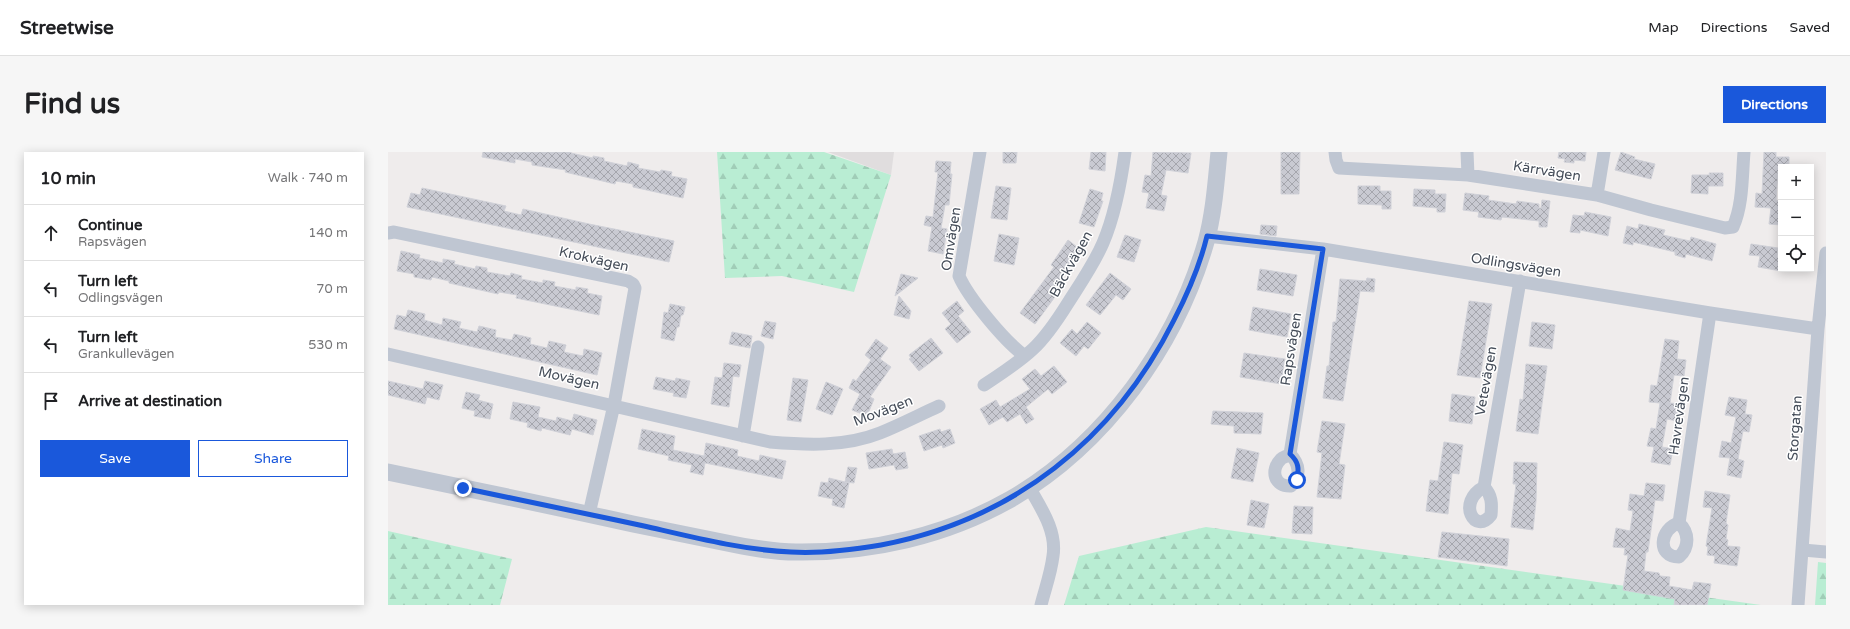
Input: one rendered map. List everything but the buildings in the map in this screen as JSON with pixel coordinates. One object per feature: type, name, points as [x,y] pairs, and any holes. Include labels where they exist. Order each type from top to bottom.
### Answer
[{"type":"street","name":"Omvägen","points":[[980,152],[959,276],[964,288],[1013,347],[1025,356]]},
{"type":"street","name":"Bäckvägen","points":[[984,386],[1017,363],[1034,348],[1060,315],[1083,280],[1103,244],[1111,221],[1122,174],[1125,152]]},
{"type":"street","points":[[388,472],[669,532],[771,551],[836,552],[908,540],[953,525],[1010,499],[1043,478],[1073,453],[1113,414],[1140,380],[1163,343],[1191,287],[1207,236],[1213,207],[1218,152]]},
{"type":"street","name":"Kärrvägen","points":[[1335,152],[1339,168],[1468,175],[1596,194],[1651,210],[1725,228],[1733,227],[1736,221],[1744,152]]},
{"type":"street","points":[[1467,152],[1468,175]]},
{"type":"street","points":[[1596,194],[1604,152]]},
{"type":"street","name":"Krokvägen","points":[[388,233],[394,232],[628,281],[633,284],[635,288],[614,405],[589,514]]},
{"type":"street","name":"Odlingsvägen","points":[[1207,236],[1323,249],[1710,313],[1818,329]]},
{"type":"street","name":"Rapsvägen","points":[[1290,454],[1323,249]]},
{"type":"street","name":"Storgatan","points":[[1798,605],[1821,374],[1818,329],[1826,253]]},
{"type":"street","name":"Vetevägen","points":[[1484,487],[1520,282]]},
{"type":"street","name":"Havrevägen","points":[[1679,523],[1710,313]]},
{"type":"street","points":[[743,436],[758,347]]},
{"type":"street","name":"Movägen","points":[[388,354],[770,442],[804,445],[848,441],[878,433],[939,406]]},
{"type":"street","points":[[1029,487],[1045,514],[1053,536],[1054,555],[1041,605]]},
{"type":"street","points":[[1803,550],[1826,552]]},
{"type":"shaded area","points":[[828,152],[894,152],[891,175]]},
{"type":"green space","points":[[717,152],[824,152],[891,175],[854,292],[782,276],[725,278]]},
{"type":"green space","points":[[1206,527],[1761,605],[1064,605],[1079,556]]},
{"type":"green space","points":[[388,531],[512,559],[500,605],[388,605]]},
{"type":"green space","points":[[1818,562],[1826,563],[1826,605],[1815,605]]},
{"type":"route","points":[[463,488],[669,532],[771,551],[836,552],[908,540],[953,525],[1010,499],[1043,478],[1073,453],[1113,414],[1140,380],[1163,343],[1191,287],[1207,236],[1323,249],[1290,454],[1295,459],[1299,469],[1297,480]]}]
